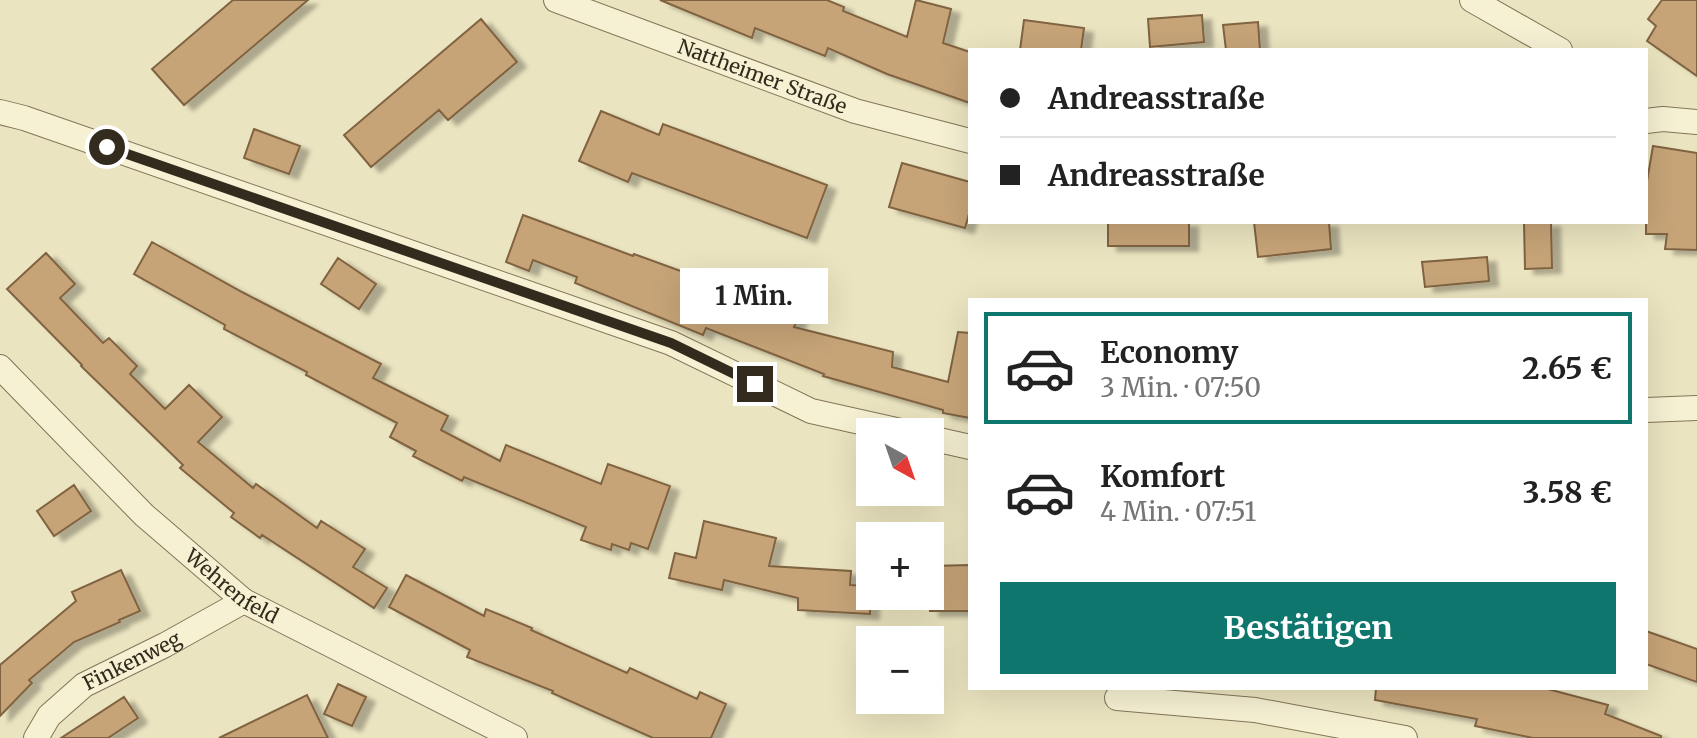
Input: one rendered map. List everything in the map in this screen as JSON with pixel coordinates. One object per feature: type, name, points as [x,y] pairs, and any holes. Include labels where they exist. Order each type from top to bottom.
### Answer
[{"type":"street","name":"Nattheimer Straße","points":[[556,0],[855,111],[968,140]]},
{"type":"street","points":[[1472,0],[1556,48]]},
{"type":"street","points":[[0,112],[671,343],[811,411],[856,421]]},
{"type":"street","points":[[1648,121],[1697,122]]},
{"type":"street","name":"Wehrenfeld","points":[[0,367],[144,515],[244,601],[515,738]]},
{"type":"street","points":[[1648,410],[1697,408]]},
{"type":"street","points":[[944,441],[968,447]]},
{"type":"street","name":"Finkenweg","points":[[36,738],[49,716],[84,685],[244,601]]},
{"type":"street","points":[[1117,698],[1255,710],[1405,738]]},
{"type":"building","points":[[233,0],[308,0],[184,105],[152,69]]},
{"type":"building","points":[[660,0],[827,0],[844,7],[843,11],[907,37],[916,0],[951,9],[943,43],[968,51],[968,102],[887,74],[828,48],[825,56],[755,28],[752,38]]},
{"type":"building","points":[[1662,0],[1697,0],[1697,76],[1647,41],[1656,26],[1648,19]]},
{"type":"building","points":[[1202,15],[1204,42],[1150,47],[1148,19]]},
{"type":"building","points":[[481,19],[517,62],[448,120],[439,110],[371,167],[344,135]]},
{"type":"building","points":[[1024,20],[1084,28],[1081,48],[1020,48]]},
{"type":"building","points":[[1258,22],[1260,48],[1226,48],[1223,25]]},
{"type":"building","points":[[601,111],[659,135],[663,124],[827,185],[807,238],[632,173],[628,182],[579,161]]},
{"type":"building","points":[[254,129],[300,146],[289,174],[244,158]]},
{"type":"building","points":[[1653,146],[1697,153],[1697,250],[1665,249],[1667,234],[1646,234],[1648,175]]},
{"type":"building","points":[[902,163],[968,181],[965,228],[889,207]]},
{"type":"building","points":[[523,215],[799,316],[794,327],[893,352],[892,367],[948,382],[958,332],[968,333],[968,418],[943,413],[943,410],[823,376],[706,328],[703,335],[575,283],[577,277],[533,260],[529,271],[506,262]]},
{"type":"building","points":[[1108,224],[1189,224],[1189,246],[1108,246]]},
{"type":"building","points":[[1254,224],[1329,224],[1331,249],[1258,257]]},
{"type":"building","points":[[1524,224],[1551,224],[1552,268],[1525,269]]},
{"type":"building","points":[[152,242],[381,364],[373,378],[448,416],[441,430],[500,461],[506,445],[601,484],[608,464],[670,486],[648,549],[631,543],[629,550],[612,544],[611,550],[581,540],[586,527],[464,477],[462,481],[413,456],[416,451],[390,437],[397,423],[224,329],[225,325],[134,274]]},
{"type":"building","points":[[46,253],[75,284],[60,298],[103,343],[109,338],[137,366],[130,374],[165,409],[189,385],[222,417],[198,442],[253,488],[256,484],[317,528],[321,521],[365,549],[353,567],[387,588],[374,608],[231,517],[234,513],[180,468],[183,465],[7,289]]},
{"type":"building","points":[[1487,257],[1489,281],[1425,287],[1422,262]]},
{"type":"building","points":[[338,258],[376,284],[359,309],[321,284]]},
{"type":"building","points":[[74,485],[91,511],[54,536],[37,511]]},
{"type":"building","points":[[704,521],[776,538],[769,566],[851,571],[850,585],[856,585],[856,610],[870,610],[870,614],[798,610],[798,598],[724,580],[722,590],[669,578],[675,553],[696,558]]},
{"type":"building","points":[[968,565],[968,611],[930,611],[944,610],[944,566]]},
{"type":"building","points":[[121,570],[140,611],[74,642],[29,680],[32,683],[0,716],[0,665],[76,601],[72,592]]},
{"type":"building","points":[[406,575],[484,616],[486,609],[627,673],[630,668],[697,699],[700,692],[726,704],[711,738],[653,738],[553,691],[467,657],[470,650],[389,607]]},
{"type":"building","points":[[1648,632],[1697,649],[1697,682],[1648,665]]},
{"type":"building","points":[[338,684],[366,697],[352,726],[324,714]]},
{"type":"building","points":[[1376,690],[1552,690],[1608,705],[1605,714],[1661,738],[1533,738],[1475,726],[1477,719],[1375,700]]},
{"type":"building","points":[[307,695],[328,738],[219,738]]},
{"type":"building","points":[[124,697],[138,718],[108,738],[61,738]]},
{"type":"route","points":[[107,147],[671,343],[755,384]]}]
